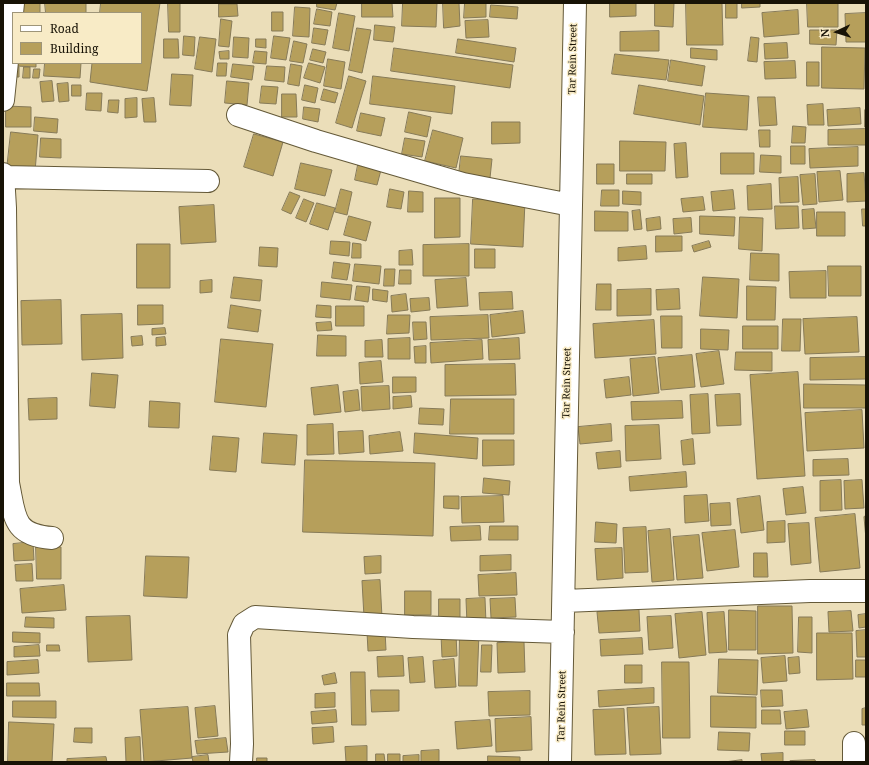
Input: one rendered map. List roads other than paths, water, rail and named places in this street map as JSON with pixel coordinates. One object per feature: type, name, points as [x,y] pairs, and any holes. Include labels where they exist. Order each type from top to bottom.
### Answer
[{"type":"street","name":"Tar Rein Street","points":[[560,762],[574,3]]},
{"type":"street","points":[[3,100],[12,13]]},
{"type":"street","points":[[238,115],[316,141],[463,184],[571,204]]},
{"type":"street","points":[[52,538],[34,537],[22,529],[15,519],[8,482],[3,176],[208,181]]},
{"type":"street","points":[[564,601],[810,591],[866,591]]},
{"type":"street","points":[[241,762],[242,744],[239,635],[244,624],[255,617],[413,627],[563,632]]}]
